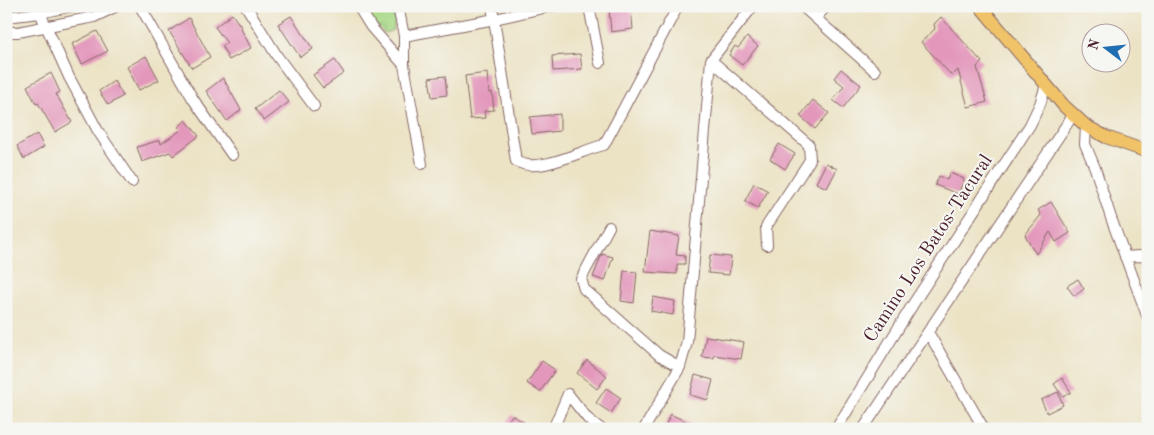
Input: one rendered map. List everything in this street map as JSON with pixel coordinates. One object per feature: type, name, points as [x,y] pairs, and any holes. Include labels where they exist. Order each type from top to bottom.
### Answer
[{"type":"main road","points":[[980,6],[1046,84],[1086,126],[1106,137],[1148,152]]},
{"type":"street","points":[[6,17],[38,10],[73,6]]},
{"type":"street","points":[[6,32],[18,32],[94,17],[117,6]]},
{"type":"street","points":[[140,6],[193,99],[232,155]]},
{"type":"street","points":[[246,6],[277,56],[314,106]]},
{"type":"street","points":[[358,6],[371,27],[404,65]]},
{"type":"street","points":[[398,6],[404,36],[404,65],[422,164]]},
{"type":"street","points":[[492,6],[516,161],[534,166],[549,163],[604,144],[678,6]]},
{"type":"street","points":[[404,36],[552,6]]},
{"type":"street","points":[[589,6],[600,63]]},
{"type":"street","points":[[644,429],[680,367],[687,342],[710,60],[754,6]]},
{"type":"street","points":[[802,6],[875,71]]},
{"type":"street","points":[[815,18],[827,6]]},
{"type":"street","points":[[38,10],[69,77],[98,131],[132,182]]},
{"type":"street","points":[[710,60],[809,145],[810,160],[766,228],[766,245]]},
{"type":"street","name":"Camino Los Batos-Tacural","points":[[836,429],[915,301],[1030,125],[1040,104],[1046,84]]},
{"type":"street","points":[[864,429],[1073,114]]},
{"type":"street","points":[[1086,126],[1085,144],[1148,318]]},
{"type":"street","points":[[609,227],[581,279],[584,288],[659,355],[680,367]]},
{"type":"street","points":[[1125,257],[1148,257]]},
{"type":"street","points":[[928,332],[984,429]]},
{"type":"street","points":[[553,429],[568,394],[588,419],[601,429]]},
{"type":"green space","points":[[363,6],[392,6],[395,22],[393,30],[385,33],[381,30],[372,21]]},
{"type":"building","points":[[631,8],[633,29],[611,32],[609,10]]},
{"type":"building","points":[[232,14],[242,28],[251,48],[229,60],[222,46],[227,43],[215,27]]},
{"type":"building","points":[[291,16],[313,49],[300,57],[278,24]]},
{"type":"building","points":[[941,17],[982,62],[977,67],[987,102],[968,107],[958,70],[952,76],[921,42],[935,29],[934,24]]},
{"type":"building","points":[[189,18],[210,57],[192,68],[169,31]]},
{"type":"building","points":[[97,31],[108,51],[82,64],[72,44]]},
{"type":"building","points":[[747,37],[758,46],[742,65],[729,55],[735,46],[738,48]]},
{"type":"building","points":[[580,54],[582,69],[553,71],[552,56]]},
{"type":"building","points":[[146,56],[159,80],[139,90],[127,67]]},
{"type":"building","points":[[335,60],[344,73],[323,88],[313,75]]},
{"type":"building","points":[[841,69],[861,85],[843,108],[833,100],[844,86],[834,78]]},
{"type":"building","points":[[51,73],[60,92],[56,94],[72,122],[55,132],[38,103],[36,104],[27,86]]},
{"type":"building","points":[[487,73],[489,93],[492,92],[494,110],[484,111],[485,118],[470,119],[465,76]]},
{"type":"building","points":[[445,76],[447,95],[432,97],[429,78]]},
{"type":"building","points":[[223,78],[241,110],[227,121],[206,91]]},
{"type":"building","points":[[114,81],[123,96],[108,105],[99,91]]},
{"type":"building","points":[[279,90],[289,102],[264,121],[255,109]]},
{"type":"building","points":[[813,100],[829,113],[815,129],[800,116]]},
{"type":"building","points":[[560,114],[560,131],[532,134],[530,117]]},
{"type":"building","points":[[186,120],[199,136],[173,156],[170,152],[142,162],[137,147],[160,140],[161,144],[181,130],[178,127]]},
{"type":"building","points":[[37,134],[44,147],[24,159],[17,146]]},
{"type":"building","points":[[779,144],[795,154],[785,169],[770,159]]},
{"type":"building","points":[[826,163],[837,169],[827,188],[816,183]]},
{"type":"building","points":[[950,173],[964,179],[958,194],[935,185],[939,176],[947,180]]},
{"type":"building","points":[[754,183],[768,191],[758,208],[745,201]]},
{"type":"building","points":[[1051,202],[1070,233],[1056,242],[1050,232],[1036,254],[1025,235],[1041,215],[1038,210]]},
{"type":"building","points":[[650,231],[679,236],[676,255],[685,256],[685,264],[677,264],[677,274],[645,272]]},
{"type":"building","points":[[602,254],[613,257],[605,281],[593,277]]},
{"type":"building","points":[[710,255],[731,257],[729,275],[708,273]]},
{"type":"building","points":[[624,271],[637,272],[634,303],[621,301]]},
{"type":"building","points":[[1078,279],[1084,289],[1074,296],[1067,286]]},
{"type":"building","points":[[653,297],[675,301],[673,315],[651,311]]},
{"type":"building","points":[[706,336],[744,342],[741,359],[714,355],[714,358],[702,357]]},
{"type":"building","points":[[587,360],[607,376],[597,389],[577,373]]},
{"type":"building","points":[[542,361],[555,370],[540,392],[527,383]]},
{"type":"building","points":[[695,375],[713,380],[708,400],[690,395]]},
{"type":"building","points":[[1062,378],[1071,392],[1063,397],[1054,384]]},
{"type":"building","points":[[606,388],[621,398],[611,413],[596,403]]},
{"type":"building","points":[[1058,392],[1063,405],[1047,413],[1041,400]]},
{"type":"building","points":[[670,414],[702,429],[664,429]]},
{"type":"building","points":[[512,415],[534,429],[503,429]]}]
